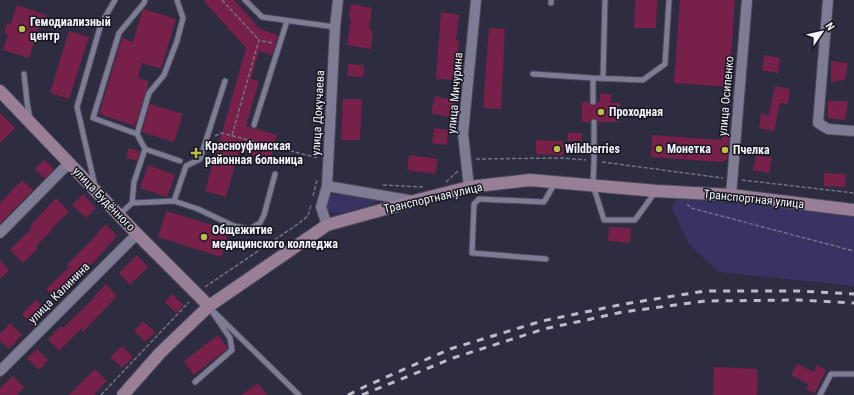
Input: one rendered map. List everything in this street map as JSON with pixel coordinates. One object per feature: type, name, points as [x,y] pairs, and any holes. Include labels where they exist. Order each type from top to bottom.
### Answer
[{"type":"main road","name":"улица Будённого","points":[[1,95],[209,306]]},
{"type":"main road","name":"Транспортная улица","points":[[123,395],[160,354],[209,306],[327,225],[469,187],[530,180],[657,191],[731,195],[854,210]]},
{"type":"street","name":"улица Докучаева","points":[[327,225],[321,207],[327,186],[335,27],[338,0]]},
{"type":"street","name":"улица Мичурина","points":[[469,187],[463,134],[476,0]]},
{"type":"street","name":"улица Осипенко","points":[[731,195],[747,0]]},
{"type":"street","points":[[828,0],[818,123],[828,129],[854,131]]},
{"type":"street","points":[[0,233],[69,163]]},
{"type":"street","points":[[327,186],[414,201]]},
{"type":"street","name":"улица Калинина","points":[[0,371],[137,234]]},
{"type":"lane","points":[[96,191],[77,107],[101,24],[115,0]]},
{"type":"lane","points":[[145,0],[119,33],[93,118],[137,134],[145,149],[180,161]]},
{"type":"lane","points":[[137,134],[149,93],[164,75],[177,41],[183,18],[177,0]]},
{"type":"lane","points":[[245,0],[262,17],[335,27]]},
{"type":"lane","points":[[603,79],[605,0]]},
{"type":"lane","points":[[533,74],[643,80],[665,64],[669,0]]},
{"type":"lane","points":[[254,125],[287,21]]},
{"type":"lane","points":[[24,74],[27,102],[32,125]]},
{"type":"lane","points":[[593,78],[594,102]]},
{"type":"lane","points":[[174,201],[186,166],[200,159],[225,81]]},
{"type":"lane","points":[[594,122],[593,185],[604,220],[635,220],[657,191]]},
{"type":"lane","points":[[132,203],[134,182],[145,149]]},
{"type":"lane","points":[[119,215],[132,203],[174,201],[198,209],[234,226],[250,229],[260,223],[264,215],[275,174]]},
{"type":"lane","points":[[546,259],[472,253],[474,204],[479,199],[544,202],[555,182]]},
{"type":"lane","points":[[195,382],[232,350],[230,338],[209,306]]},
{"type":"lane","points":[[209,306],[299,395]]},
{"type":"lane","points":[[820,395],[831,374],[854,374]]},
{"type":"path","points":[[222,0],[259,40],[274,43]]},
{"type":"path","points":[[232,135],[259,40]]},
{"type":"path","points":[[221,133],[274,148],[318,158]]},
{"type":"path","points":[[445,183],[466,164],[474,159],[562,158],[854,193]]},
{"type":"path","points":[[102,395],[197,294],[308,216],[317,180]]},
{"type":"path","points":[[674,192],[691,208],[854,251]]},
{"type":"shaded area","points":[[334,194],[381,200],[363,207],[342,213],[336,213],[329,211],[325,205],[329,196]]},
{"type":"shaded area","points":[[677,198],[846,214],[854,217],[854,286],[719,272],[689,244],[672,208]]},
{"type":"building","points":[[203,0],[234,0],[260,29],[278,35],[272,55],[259,51],[251,79],[259,81],[246,126],[277,135],[270,160],[239,151],[226,197],[205,191],[246,48]]},
{"type":"building","points":[[635,0],[657,0],[656,28],[634,28]]},
{"type":"building","points":[[680,0],[735,0],[729,87],[674,83]]},
{"type":"building","points":[[351,4],[372,8],[369,30],[373,31],[371,49],[347,45],[351,18],[349,18]]},
{"type":"building","name":"Гемодиализный центр","points":[[17,5],[46,15],[44,24],[40,24],[29,58],[3,50],[8,34],[4,33],[7,23],[11,24]]},
{"type":"building","points":[[144,9],[176,19],[161,69],[142,63],[138,78],[149,81],[135,126],[99,114],[122,38],[133,42],[142,11]]},
{"type":"building","points":[[441,12],[459,15],[456,40],[459,41],[458,55],[455,54],[453,80],[436,79]]},
{"type":"building","points":[[489,28],[505,29],[501,109],[483,108]]},
{"type":"building","points":[[69,31],[89,37],[69,99],[50,93]]},
{"type":"building","points":[[764,55],[780,58],[778,73],[762,70]]},
{"type":"building","points":[[831,61],[848,63],[845,80],[831,82]]},
{"type":"building","points":[[348,64],[364,65],[363,77],[347,76]]},
{"type":"building","points":[[775,86],[790,89],[788,104],[780,103],[774,131],[759,128],[761,113],[769,115]]},
{"type":"building","name":"Проходная","points":[[600,94],[611,94],[611,103],[620,103],[620,122],[598,122],[594,118],[590,122],[582,122],[582,102],[589,102],[591,105],[595,106],[597,102],[600,102]]},
{"type":"building","points":[[435,96],[456,101],[452,118],[431,113]]},
{"type":"building","points":[[343,99],[362,99],[360,140],[341,140]]},
{"type":"building","points":[[828,101],[848,101],[845,120],[828,118]]},
{"type":"building","points":[[150,104],[183,114],[174,142],[142,132]]},
{"type":"building","points":[[0,113],[15,128],[0,143]]},
{"type":"building","points":[[434,128],[448,130],[447,145],[432,143]]},
{"type":"building","points":[[568,133],[582,133],[582,141],[568,141]]},
{"type":"building","points":[[652,135],[722,140],[722,136],[729,137],[727,160],[720,162],[651,157]]},
{"type":"building","points":[[536,140],[563,141],[563,155],[536,154]]},
{"type":"building","points":[[129,148],[140,151],[137,161],[126,158]]},
{"type":"building","points":[[409,155],[438,159],[435,174],[407,170]]},
{"type":"building","points":[[756,155],[772,158],[769,173],[753,170]]},
{"type":"building","points":[[44,160],[54,169],[45,179],[35,169]]},
{"type":"building","points":[[148,165],[175,175],[167,197],[140,188]]},
{"type":"building","points":[[824,173],[846,174],[845,187],[824,186]]},
{"type":"building","points":[[22,180],[33,190],[0,224],[0,203]]},
{"type":"building","points":[[83,194],[96,208],[86,218],[72,205]]},
{"type":"building","points":[[56,198],[69,212],[51,229],[52,230],[36,246],[38,248],[23,263],[10,250],[32,228],[30,226]]},
{"type":"building","name":"Общежитие медицинского колледжа","points":[[166,211],[229,230],[221,257],[158,237]]},
{"type":"building","points":[[106,224],[117,236],[58,301],[46,289],[69,267],[67,265]]},
{"type":"building","points":[[609,227],[631,228],[630,243],[608,241]]},
{"type":"building","points":[[137,255],[148,267],[130,285],[119,273]]},
{"type":"building","points":[[0,260],[9,271],[0,279]]},
{"type":"building","points":[[106,284],[117,296],[83,332],[81,329],[59,351],[48,339],[61,326],[63,328],[94,298],[93,297]]},
{"type":"building","points":[[172,294],[184,305],[176,313],[165,302]]},
{"type":"building","points":[[36,300],[48,312],[33,326],[22,314]]},
{"type":"building","points":[[143,321],[155,332],[145,342],[134,331]]},
{"type":"building","points":[[10,323],[22,335],[9,349],[0,341],[0,334]]},
{"type":"building","points":[[218,335],[228,348],[194,375],[184,361]]},
{"type":"building","points":[[122,346],[133,357],[122,368],[110,357]]},
{"type":"building","points":[[37,349],[48,360],[39,370],[27,358]]},
{"type":"building","points":[[797,364],[814,372],[817,365],[826,370],[815,393],[806,389],[808,384],[791,375]]},
{"type":"building","points":[[714,367],[758,369],[757,395],[713,395]]},
{"type":"building","points":[[95,369],[107,381],[94,395],[69,395]]},
{"type":"building","points":[[13,376],[24,387],[17,395],[0,395],[0,388]]},
{"type":"building","points":[[258,383],[267,395],[241,395]]},
{"type":"railway","points":[[348,395],[450,349],[542,321],[624,304],[705,291],[798,291],[854,294]]},
{"type":"railway","points":[[362,395],[453,358],[544,329],[623,312],[705,301],[798,300],[854,303]]},
{"type":"place","name":"Гемодиализный центр","points":[[22,29]]},
{"type":"place","name":"Проходная","points":[[601,112]]},
{"type":"place","name":"Wildberries","points":[[557,149]]},
{"type":"place","name":"Монетка","points":[[659,149]]},
{"type":"place","name":"Пчелка","points":[[725,150]]},
{"type":"place","name":"Красноуфимская районная больница","points":[[196,153]]},
{"type":"place","name":"Общежитие медицинского колледжа","points":[[204,237]]}]
